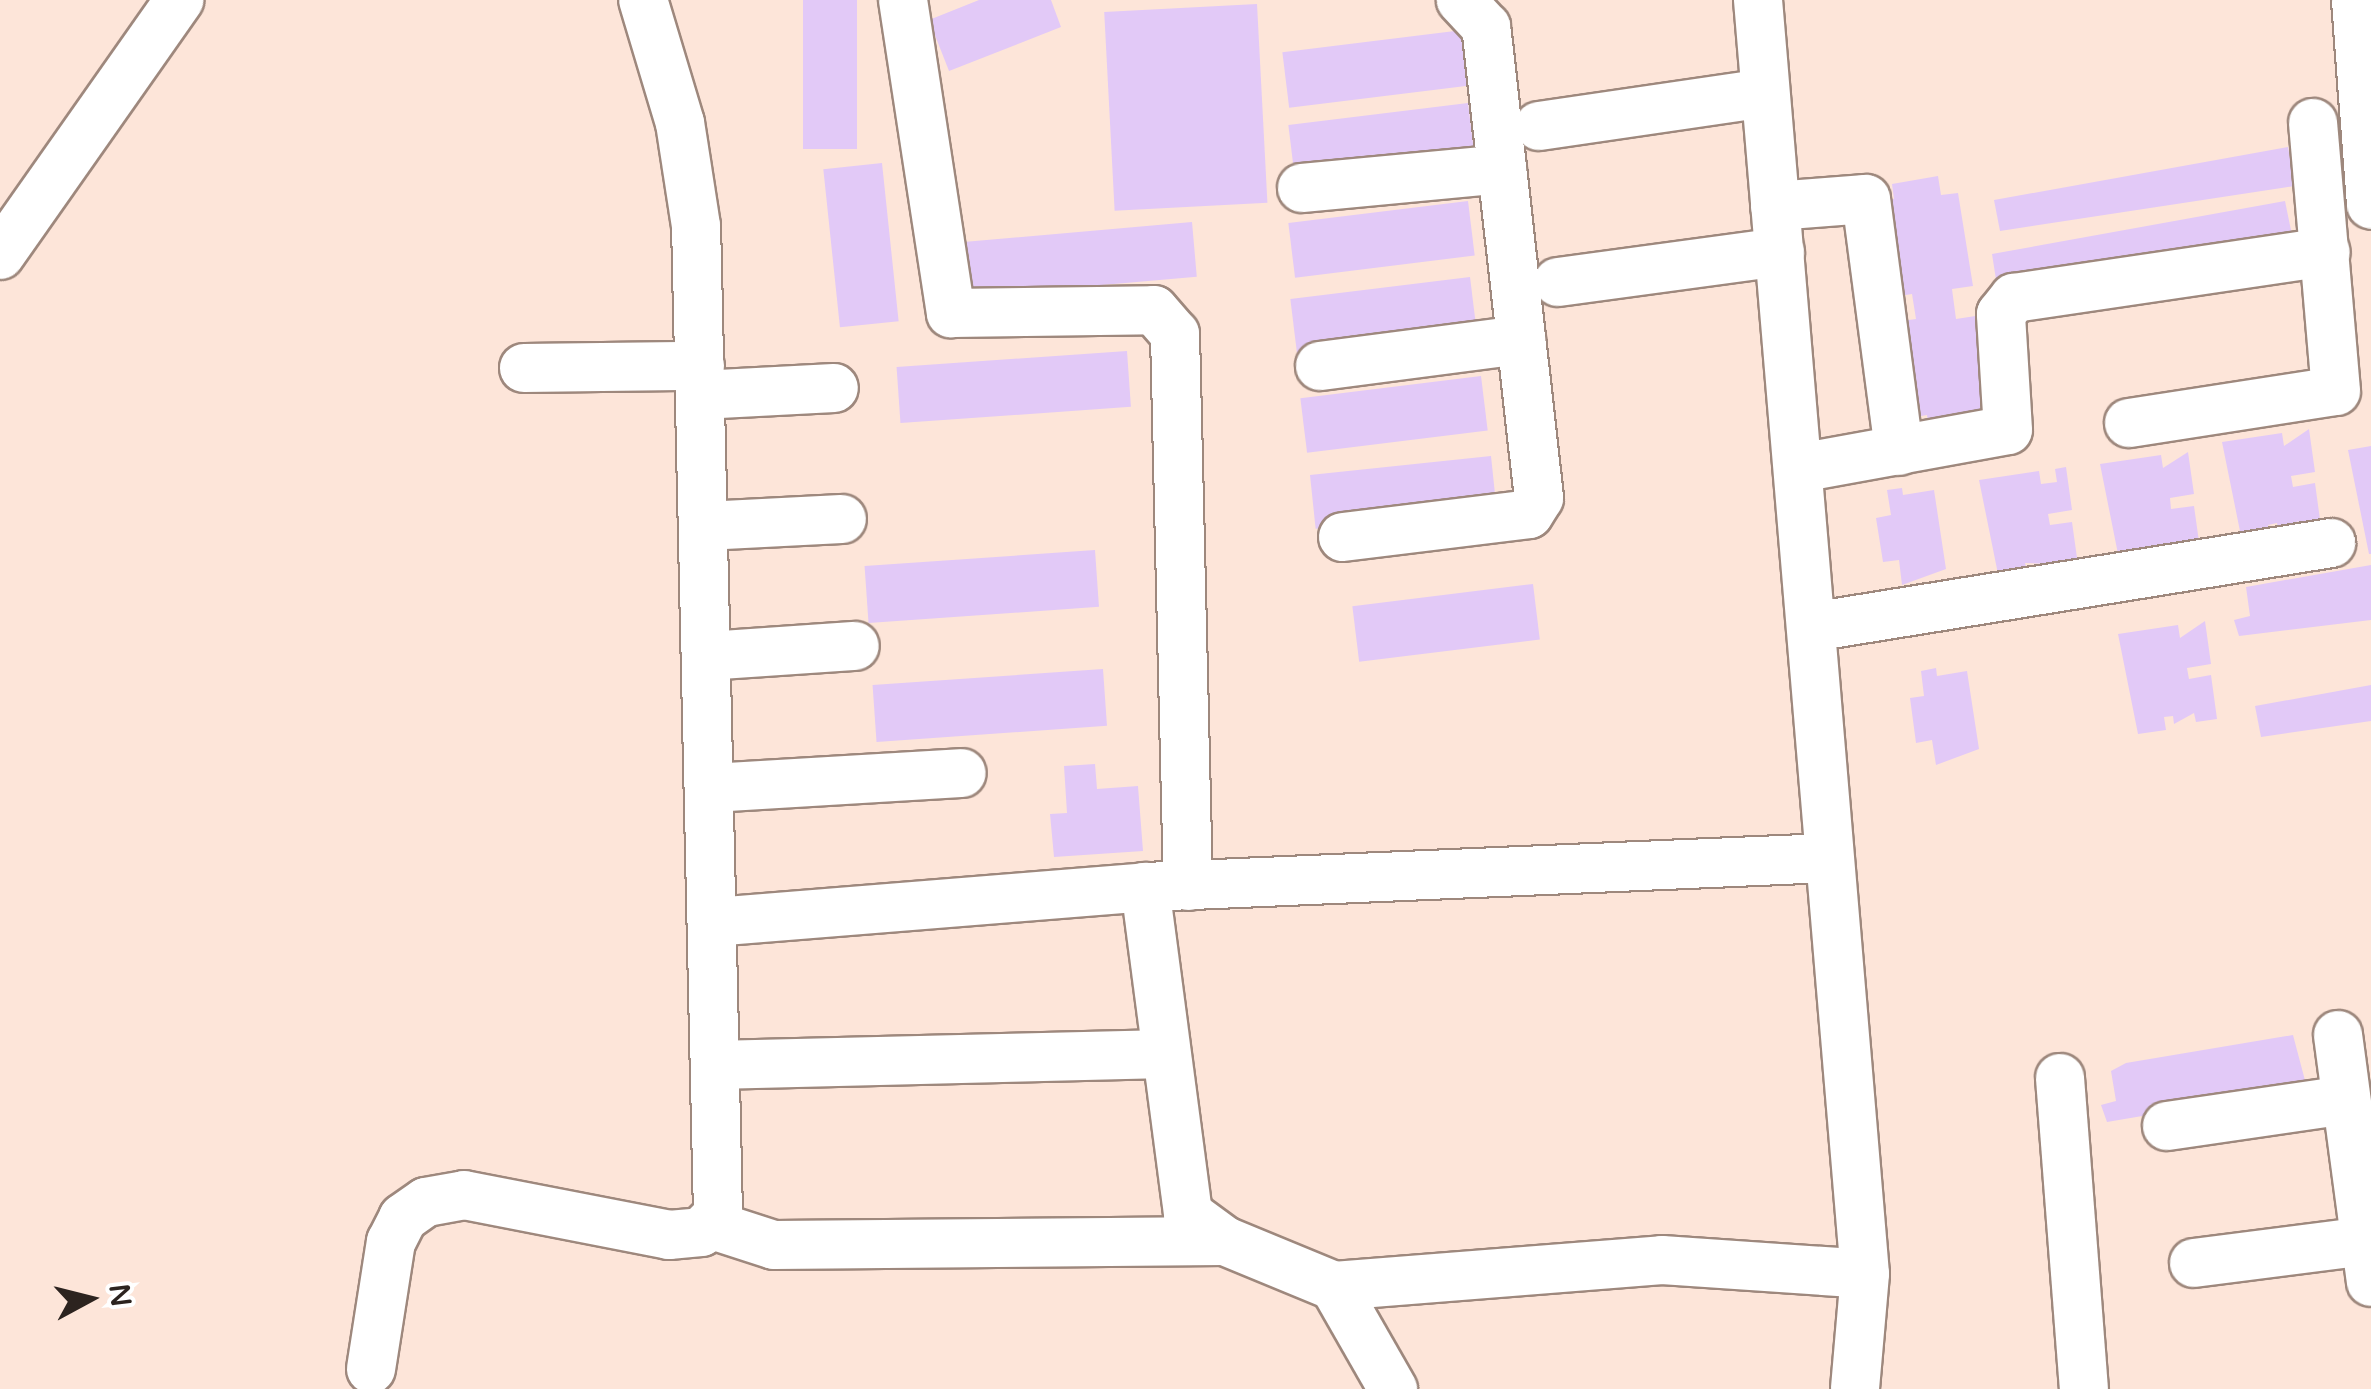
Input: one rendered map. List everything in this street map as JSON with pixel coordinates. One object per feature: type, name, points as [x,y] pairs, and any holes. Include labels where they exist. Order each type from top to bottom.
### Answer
[{"type":"street","points":[[0,255],[179,0]]},
{"type":"street","points":[[642,0],[689,172],[700,380],[718,1065],[712,1224]]},
{"type":"street","points":[[904,0],[952,313],[1154,310],[1175,334],[1163,1054],[1181,1196],[1200,1228],[1334,1286],[1662,1260],[1865,1274]]},
{"type":"street","points":[[1343,536],[1536,507],[1486,27],[1461,0]]},
{"type":"street","points":[[1758,0],[1865,1274],[1855,1389]]},
{"type":"street","points":[[2356,0],[2371,204]]},
{"type":"street","points":[[1539,126],[1764,93]]},
{"type":"street","points":[[2130,423],[2336,391],[2313,124]]},
{"type":"street","points":[[1302,188],[1502,169]]},
{"type":"street","points":[[0,193],[48,186]]},
{"type":"street","points":[[1558,282],[1777,229],[1866,199],[1899,452]]},
{"type":"street","points":[[1799,468],[2008,430],[2001,314],[2014,298],[2326,252]]},
{"type":"street","points":[[1320,366],[1521,340]]},
{"type":"street","points":[[524,368],[834,388]]},
{"type":"street","points":[[704,526],[842,519]]},
{"type":"street","points":[[1812,627],[2331,543]]},
{"type":"street","points":[[707,656],[855,646]]},
{"type":"street","points":[[710,788],[962,773]]},
{"type":"street","points":[[714,922],[1167,886],[1829,858]]},
{"type":"street","points":[[2194,1263],[2368,1262],[2338,1035]]},
{"type":"street","points":[[718,1065],[1163,1054]]},
{"type":"street","points":[[2060,1078],[2084,1389]]},
{"type":"street","points":[[2167,1126],[2346,1100]]},
{"type":"street","points":[[371,1369],[391,1242],[402,1218],[426,1202],[464,1195],[669,1235],[712,1224],[774,1245],[1225,1241]]},
{"type":"street","points":[[1334,1286],[1392,1389]]},
{"type":"building","points":[[803,0],[857,0],[857,149],[803,149]]},
{"type":"building","points":[[979,0],[1051,0],[1061,27],[949,71],[929,20]]},
{"type":"building","points":[[1257,4],[1267,203],[1115,211],[1104,12]]},
{"type":"building","points":[[1463,30],[1470,86],[1289,108],[1282,52]]},
{"type":"building","points":[[1468,103],[1475,158],[1295,180],[1288,125]]},
{"type":"building","points":[[2288,147],[2295,186],[2000,231],[1994,200]]},
{"type":"building","points":[[882,163],[899,321],[840,327],[823,169]]},
{"type":"building","points":[[1938,176],[1941,195],[1958,193],[1973,286],[1952,289],[1956,319],[1982,315],[1998,417],[1929,431],[1927,415],[1909,418],[1894,322],[1916,319],[1912,294],[1893,297],[1878,201],[1894,199],[1892,184]]},
{"type":"building","points":[[1468,201],[1475,256],[1295,278],[1288,223]]},
{"type":"building","points":[[2285,201],[2293,240],[1997,286],[1992,254]]},
{"type":"building","points":[[1192,222],[1197,277],[963,297],[958,242]]},
{"type":"building","points":[[1470,277],[1477,331],[1297,353],[1290,299]]},
{"type":"building","points":[[1127,351],[1131,407],[900,423],[897,367]]},
{"type":"building","points":[[1481,376],[1488,431],[1307,453],[1300,398]]},
{"type":"building","points":[[2309,429],[2315,472],[2291,476],[2293,487],[2315,483],[2321,527],[2300,530],[2298,521],[2279,532],[2277,523],[2268,525],[2270,537],[2242,541],[2222,442],[2282,433],[2284,446]]},
{"type":"building","points":[[2371,446],[2371,554],[2369,554],[2348,450]]},
{"type":"building","points":[[2188,452],[2194,494],[2170,498],[2171,509],[2194,506],[2200,549],[2178,552],[2177,543],[2157,554],[2156,546],[2149,560],[2120,564],[2100,464],[2161,455],[2163,468]]},
{"type":"building","points":[[1491,456],[1497,510],[1316,529],[1310,475]]},
{"type":"building","points":[[2066,467],[2072,510],[2048,514],[2050,525],[2072,522],[2078,565],[2025,563],[2028,575],[1999,579],[1979,480],[2039,471],[2041,484],[2057,482],[2055,469]]},
{"type":"building","points":[[1902,488],[1903,495],[1934,490],[1946,569],[1902,585],[1899,560],[1883,562],[1876,518],[1891,515],[1887,490]]},
{"type":"building","points":[[1095,550],[1099,607],[869,623],[865,566]]},
{"type":"building","points":[[2371,565],[2371,620],[2239,636],[2234,620],[2250,616],[2246,587]]},
{"type":"building","points":[[1533,584],[1540,640],[1359,662],[1352,606]]},
{"type":"building","points":[[2205,621],[2211,664],[2187,668],[2189,679],[2211,675],[2217,719],[2196,722],[2194,713],[2174,724],[2173,716],[2164,717],[2166,730],[2138,734],[2118,634],[2178,625],[2180,638]]},
{"type":"building","points":[[1936,668],[1937,676],[1967,671],[1979,749],[1936,765],[1932,740],[1916,743],[1910,698],[1924,696],[1921,671]]},
{"type":"building","points":[[1103,669],[1107,726],[877,742],[873,685]]},
{"type":"building","points":[[2371,685],[2371,721],[2261,737],[2255,706]]},
{"type":"building","points":[[1095,764],[1097,789],[1138,786],[1143,851],[1054,857],[1050,814],[1067,813],[1064,766]]},
{"type":"building","points":[[2293,1035],[2307,1088],[2107,1122],[2101,1105],[2116,1101],[2111,1071],[2126,1063]]}]
